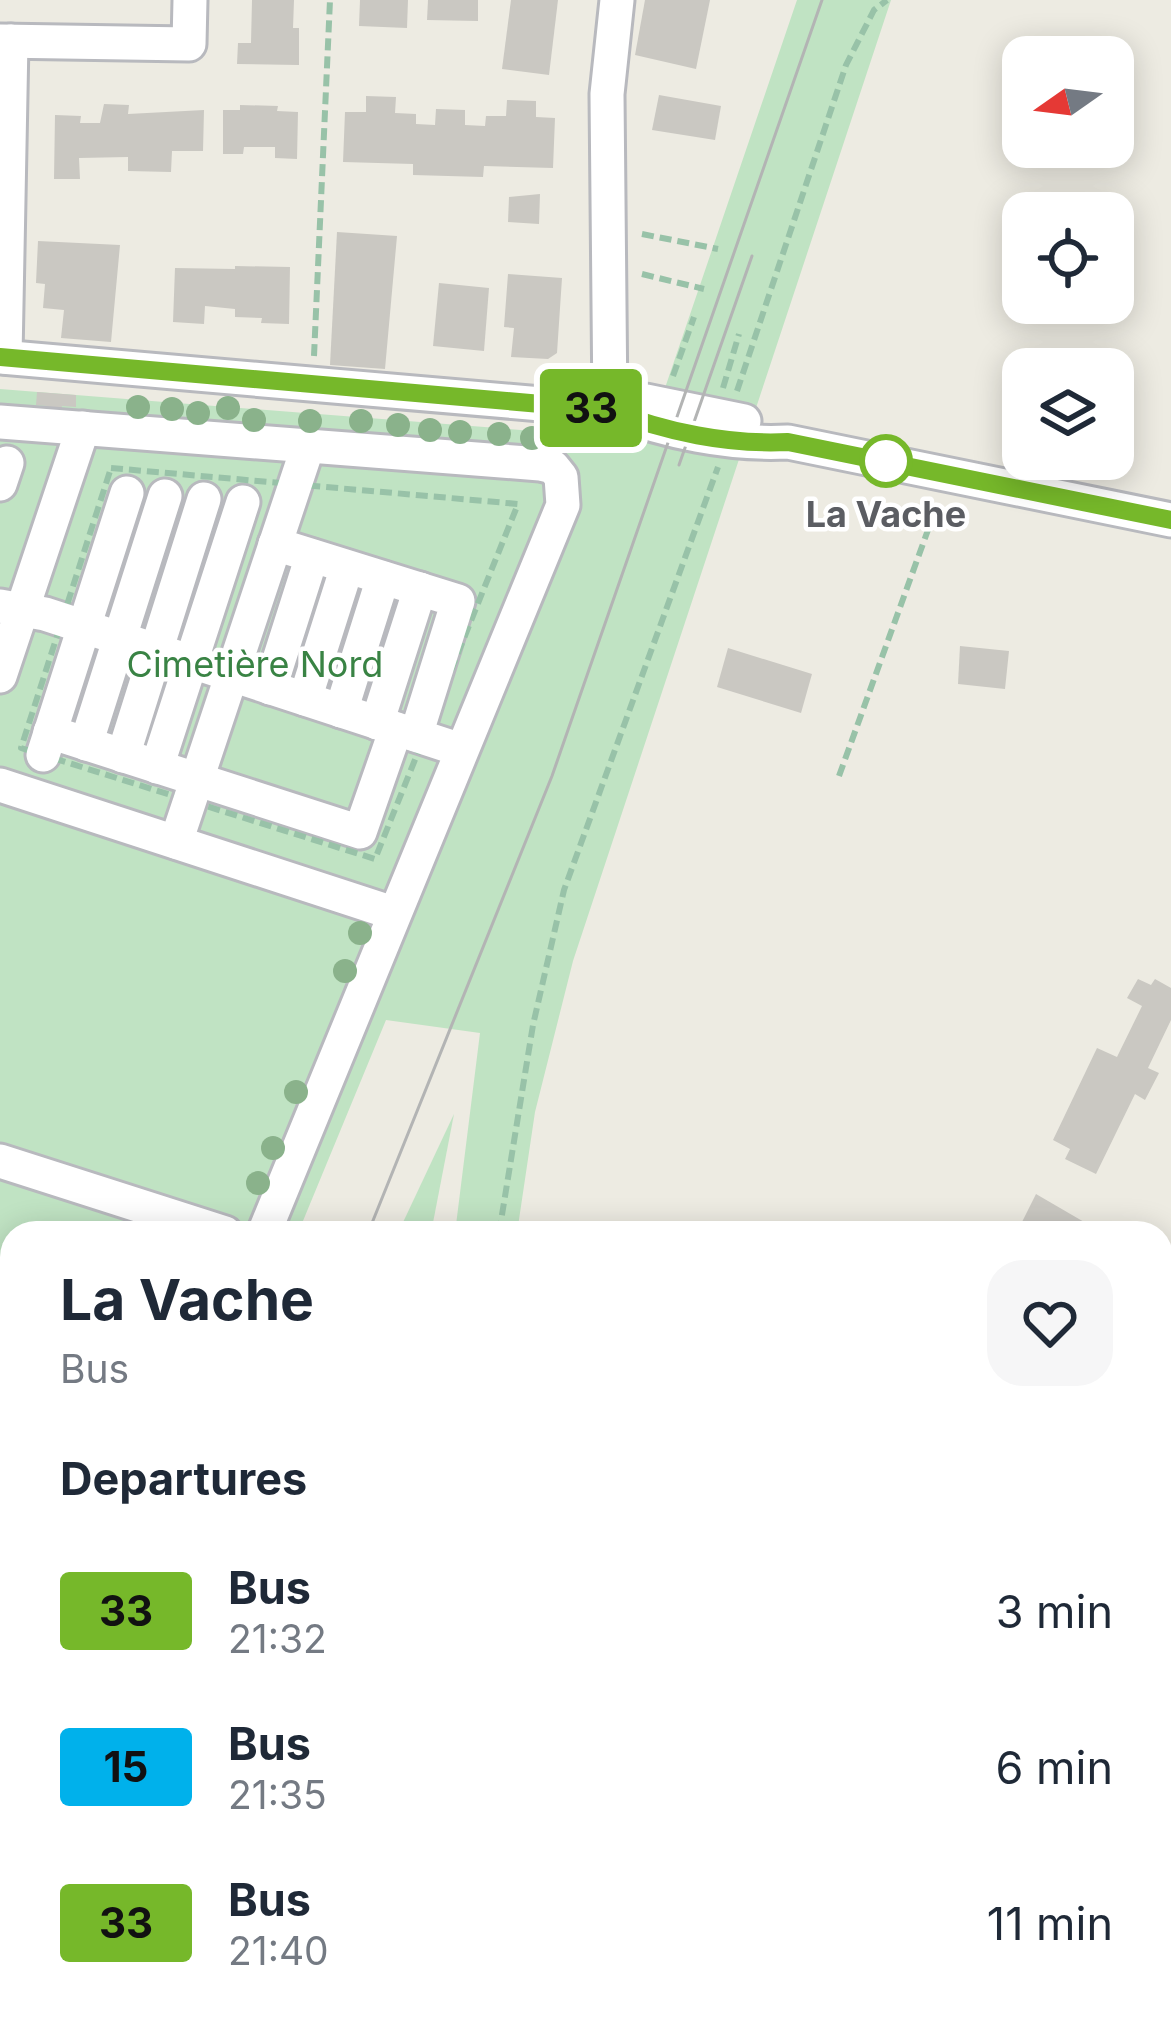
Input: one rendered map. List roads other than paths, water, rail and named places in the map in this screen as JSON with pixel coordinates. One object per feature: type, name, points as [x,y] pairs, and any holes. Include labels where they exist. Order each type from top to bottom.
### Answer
[{"type":"street","points":[[190,0],[189,44],[5,41],[3,357],[610,410],[644,423],[727,418],[763,427],[788,442],[1171,520]]},
{"type":"street","points":[[610,410],[607,94],[617,0]]},
{"type":"street","points":[[0,422],[540,464],[553,467],[561,477],[563,506],[270,1221]]},
{"type":"street","points":[[0,676],[11,608],[83,428]]},
{"type":"street","points":[[176,842],[308,446]]},
{"type":"street","points":[[127,493],[46,743],[86,744],[360,832],[396,729],[458,601],[275,544]]},
{"type":"street","points":[[86,744],[165,496]]},
{"type":"street","points":[[123,756],[204,499]]},
{"type":"street","points":[[158,767],[243,502]]},
{"type":"street","points":[[269,688],[312,556]]},
{"type":"street","points":[[305,699],[347,567]]},
{"type":"street","points":[[341,711],[383,578]]},
{"type":"street","points":[[11,608],[119,638],[461,750]]},
{"type":"street","points":[[0,785],[393,913]]},
{"type":"street","points":[[0,1161],[188,1221]]},
{"type":"tram line","points":[[373,1221],[552,776],[822,0]]},
{"type":"tram line","points":[[679,465],[752,256]]},
{"type":"place","name":"La Vache","points":[[886,461]]},
{"type":"park label","name":"Cimetière Nord","points":[[255,664]]}]
